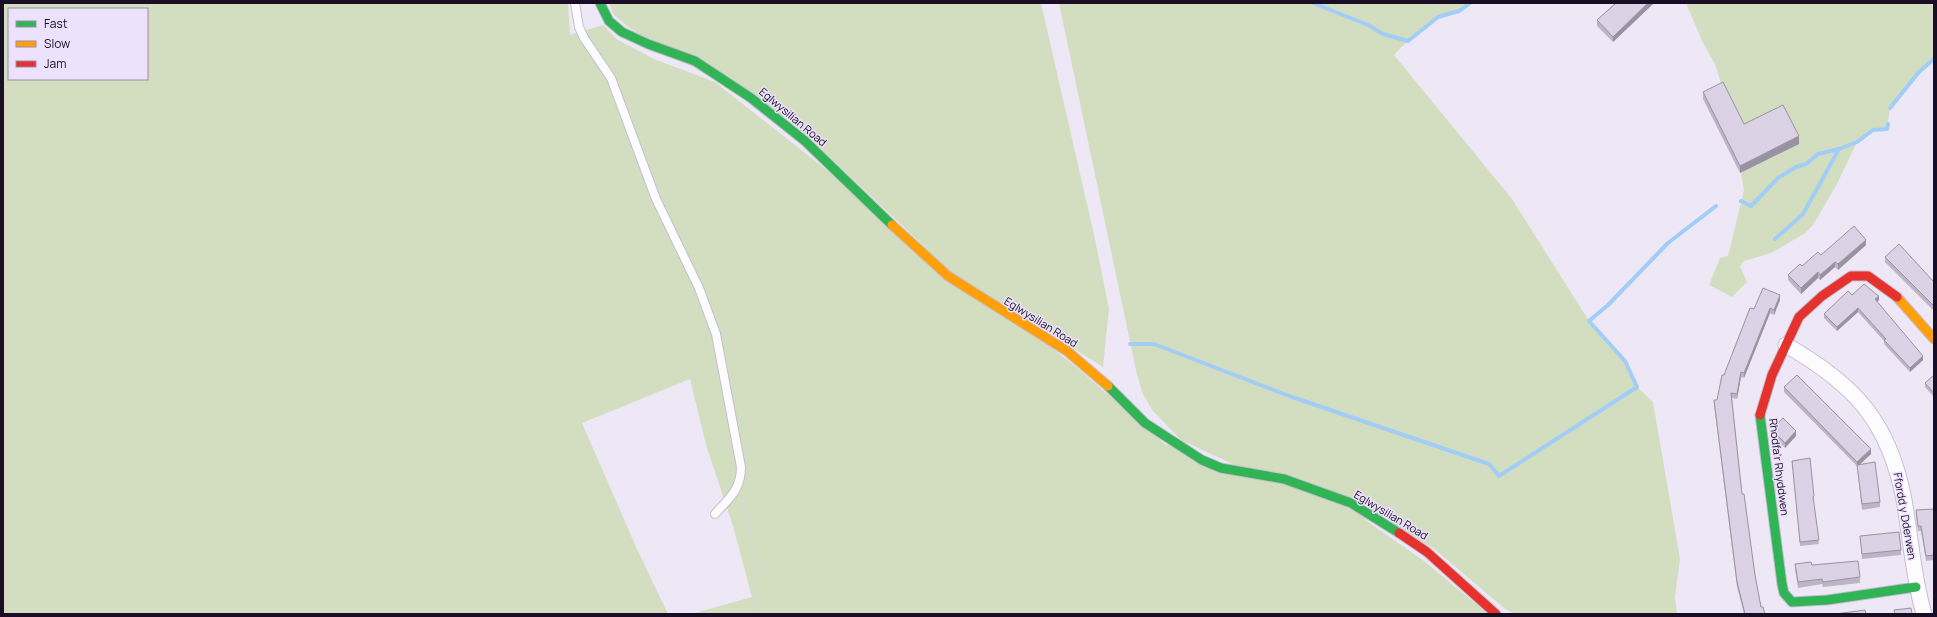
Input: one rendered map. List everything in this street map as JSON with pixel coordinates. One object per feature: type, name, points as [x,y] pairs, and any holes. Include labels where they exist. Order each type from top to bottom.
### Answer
[{"type":"street","name":"Eglwysilian Road","points":[[600,3],[609,20],[622,32],[648,44],[694,61],[751,98],[805,141],[907,240],[948,276],[1067,352],[1092,371],[1145,423],[1202,460],[1221,468],[1284,479],[1351,503],[1388,525],[1427,552],[1496,614]]},
{"type":"street","name":"Rhodfa'r Rhyddwen","points":[[1916,587],[1827,600],[1791,608],[1784,593],[1780,573],[1760,413],[1772,375],[1800,317],[1822,296],[1851,276],[1868,276],[1900,300],[1934,339]]},
{"type":"street","name":"Ffordd y Dderwen","points":[[1786,345],[1818,364],[1847,387],[1876,423],[1893,455],[1902,493],[1916,587],[1924,614]]},
{"type":"lane","points":[[575,3],[579,26],[584,38],[611,78],[656,199],[699,288],[716,334],[740,461],[740,482],[733,495],[714,514]]},
{"type":"path","points":[[740,482],[758,570],[756,606],[758,614]]},
{"type":"green space","points":[[3,3],[568,3],[570,35],[603,25],[618,40],[654,59],[715,82],[1075,366],[1165,444],[1344,505],[1424,561],[1488,614],[691,614],[752,597],[733,526],[706,445],[690,379],[582,423],[636,547],[668,614],[3,614]]},
{"type":"green space","points":[[609,3],[1041,3],[1095,239],[1109,309],[1103,367],[950,271],[811,139],[631,29],[613,14]]},
{"type":"green space","points":[[1059,3],[1470,3],[1458,10],[1439,16],[1428,23],[1394,55],[1512,199],[1589,321],[1625,361],[1637,387],[1653,402],[1680,559],[1675,597],[1677,614],[1514,614],[1504,608],[1432,547],[1239,467],[1181,440],[1152,410],[1143,394],[1137,375]]},
{"type":"green space","points":[[1686,3],[1934,3],[1934,59],[1919,72],[1890,108],[1887,129],[1873,130],[1857,142],[1837,184],[1813,225],[1804,234],[1771,253],[1744,261],[1740,266],[1747,282],[1732,297],[1709,285],[1720,258],[1728,256],[1744,190],[1741,173],[1747,136],[1723,90],[1715,64],[1703,43]]},
{"type":"building","points":[[1616,3],[1648,3],[1613,37],[1597,20]]},
{"type":"building","points":[[1723,82],[1744,124],[1783,105],[1799,136],[1740,166],[1703,92]]},
{"type":"building","points":[[1854,226],[1866,240],[1838,264],[1835,262],[1820,275],[1818,272],[1801,288],[1788,275],[1800,264],[1802,266],[1818,252],[1821,255]]},
{"type":"building","points":[[1899,244],[1934,282],[1934,306],[1885,257]]},
{"type":"building","points":[[1864,284],[1879,296],[1875,299],[1923,356],[1910,368],[1884,340],[1886,339],[1858,308],[1837,327],[1824,314],[1848,291],[1852,295]]},
{"type":"building","points":[[1763,288],[1780,295],[1774,310],[1770,308],[1744,373],[1741,372],[1737,394],[1731,393],[1742,494],[1744,494],[1761,607],[1763,607],[1765,614],[1745,614],[1737,582],[1714,400],[1717,400],[1722,375],[1724,375],[1750,308],[1754,309]]},
{"type":"building","points":[[1797,375],[1871,449],[1857,462],[1784,387]]},
{"type":"building","points":[[1934,375],[1934,393],[1925,383]]},
{"type":"building","points":[[1783,418],[1796,431],[1785,443],[1776,434],[1775,427]]},
{"type":"building","points":[[1810,458],[1813,497],[1819,540],[1800,542],[1792,461]]},
{"type":"building","points":[[1875,462],[1880,502],[1862,504],[1857,465]]},
{"type":"building","points":[[1934,509],[1934,555],[1926,556],[1921,526],[1918,526],[1916,510]]},
{"type":"building","points":[[1899,532],[1901,550],[1862,554],[1860,536]]},
{"type":"building","points":[[1858,561],[1860,577],[1823,582],[1822,579],[1798,582],[1795,564],[1811,562],[1812,565]]},
{"type":"building","points":[[1911,608],[1912,614],[1895,614],[1894,610]]},
{"type":"building","points":[[1865,610],[1866,614],[1835,614]]},
{"type":"waterway","points":[[1313,3],[1368,25],[1383,34],[1408,41],[1438,17],[1459,11],[1470,3]]},
{"type":"waterway","points":[[1890,108],[1919,72],[1934,59]]},
{"type":"waterway","points":[[1741,201],[1751,206],[1778,178],[1796,167],[1806,164],[1818,154],[1839,149],[1857,142],[1873,130],[1887,129],[1888,124]]},
{"type":"waterway","points":[[1775,239],[1803,214],[1839,149]]},
{"type":"waterway","points":[[1130,344],[1154,344],[1292,397],[1489,464],[1499,476],[1637,387],[1625,361],[1589,321],[1608,305],[1668,243],[1716,206]]},
{"type":"traffic: fast","points":[[600,3],[609,21],[622,32],[648,44],[695,61],[751,98],[805,141],[892,225]]},
{"type":"traffic: fast","points":[[1108,386],[1145,423],[1202,460],[1221,468],[1284,479],[1351,503],[1399,533]]},
{"type":"traffic: fast","points":[[1760,415],[1782,584],[1784,593],[1792,602],[1827,600],[1916,587]]},
{"type":"traffic: slow","points":[[892,225],[948,276],[1067,351],[1108,386]]},
{"type":"traffic: slow","points":[[1897,297],[1934,339]]},
{"type":"traffic: jam","points":[[1760,415],[1772,375],[1799,317],[1822,296],[1851,276],[1868,276],[1897,297]]},
{"type":"traffic: jam","points":[[1399,533],[1427,552],[1496,614]]}]
